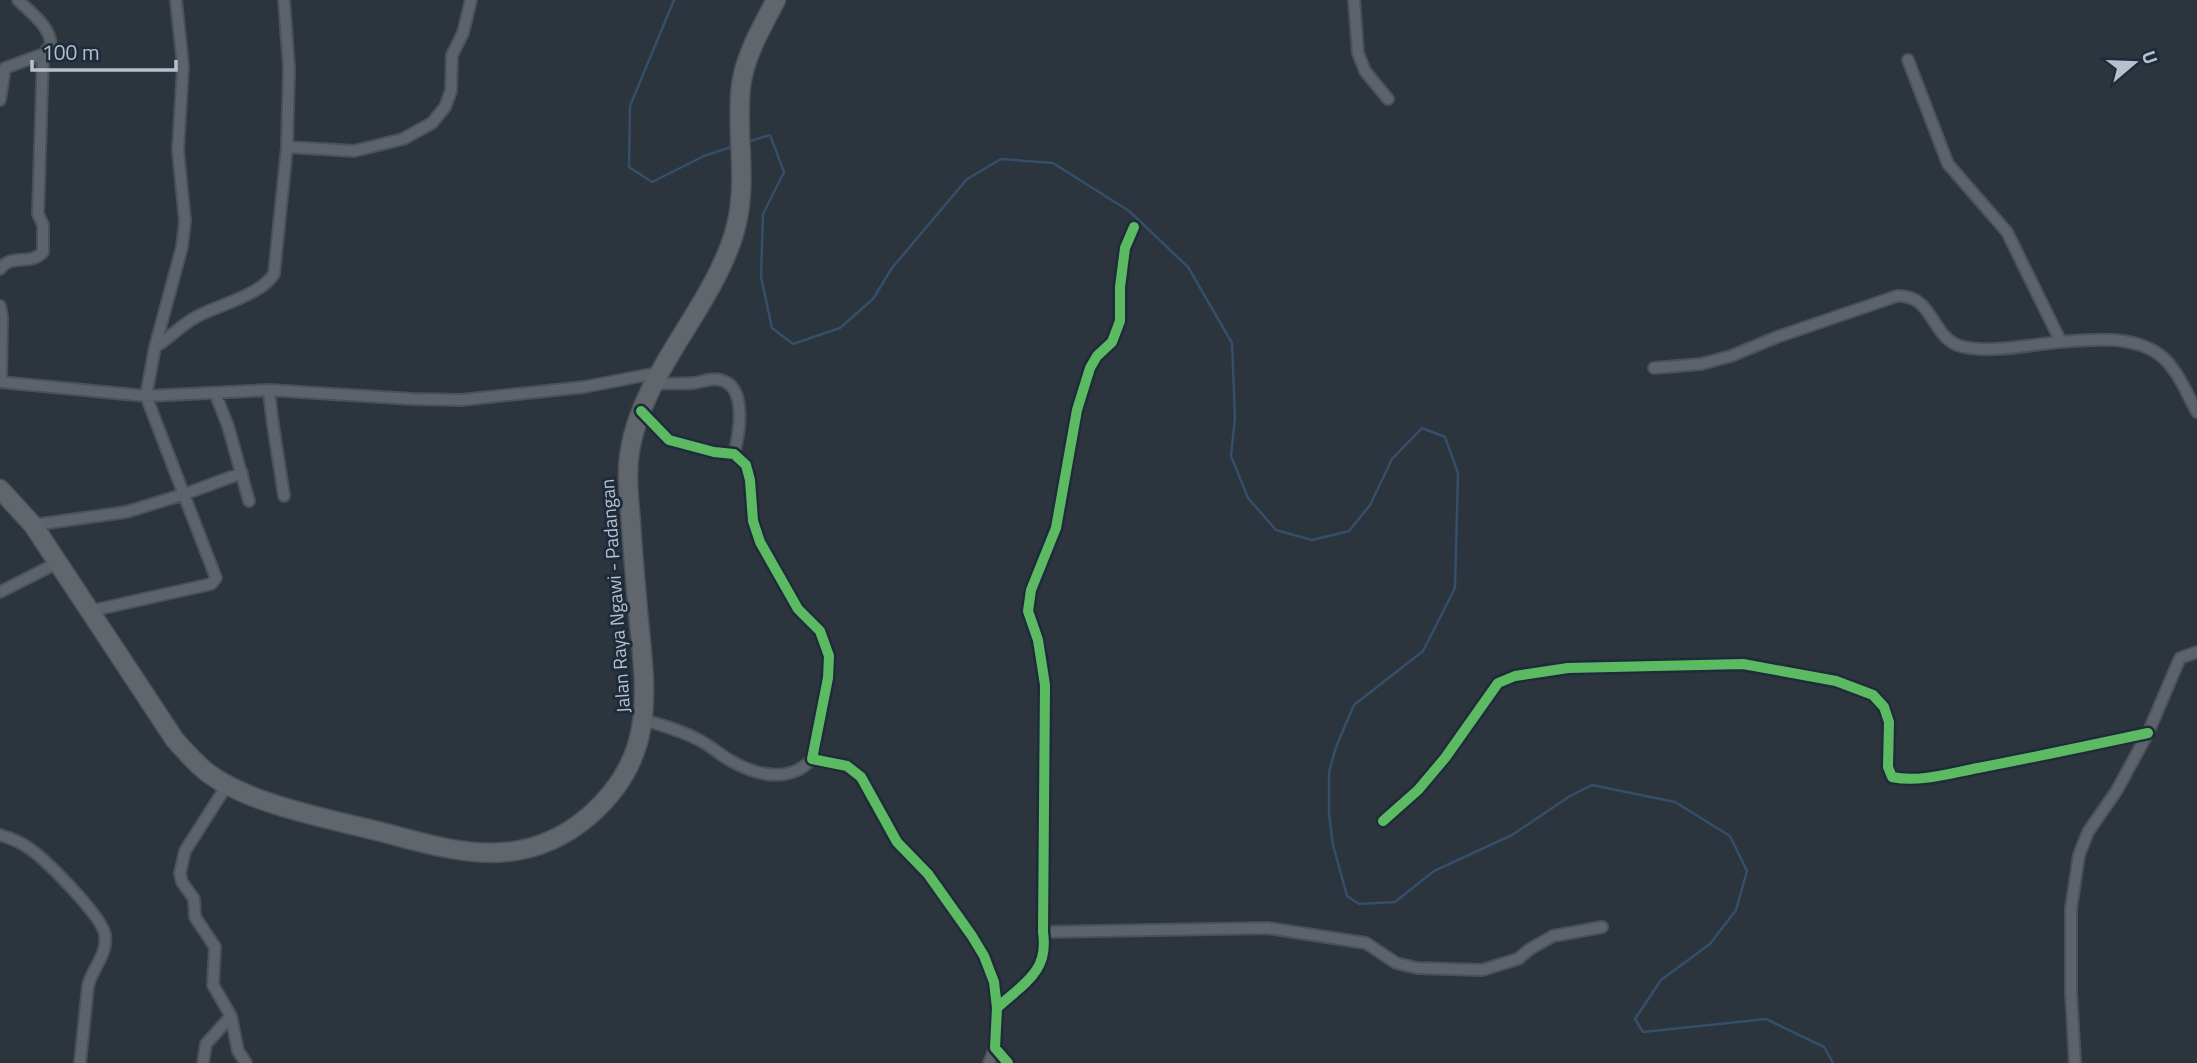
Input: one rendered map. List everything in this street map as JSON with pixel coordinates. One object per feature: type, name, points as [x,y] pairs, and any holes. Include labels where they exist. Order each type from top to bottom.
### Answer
[{"type":"highway","name":"Jalan Raya Ngawi - Padangan","points":[[0,489],[33,525],[176,740],[199,765],[227,785],[255,797],[332,821],[426,845],[477,853],[512,853],[542,846],[568,832],[609,797],[636,753],[644,720],[643,662],[628,475],[631,448],[641,411],[702,304],[731,244],[741,208],[743,171],[740,121],[744,70],[776,0]]},
{"type":"street","points":[[0,100],[5,68],[43,54],[51,45],[48,33],[19,0]]},
{"type":"street","points":[[90,611],[215,582],[216,578],[146,396],[155,347],[182,247],[185,221],[178,150],[183,66],[176,0]]},
{"type":"street","points":[[155,347],[193,318],[270,281],[277,263],[287,147],[289,68],[284,0]]},
{"type":"street","points":[[287,147],[340,151],[367,148],[402,139],[437,119],[451,91],[452,55],[463,33],[471,0]]},
{"type":"street","points":[[1354,0],[1358,53],[1365,71],[1388,99]]},
{"type":"street","points":[[0,269],[8,261],[34,258],[43,252],[43,225],[38,214],[43,54]]},
{"type":"street","points":[[1908,60],[1948,164],[2007,232],[2061,342]]},
{"type":"street","points":[[997,1008],[1036,972],[1042,964],[1045,948],[1045,685],[1028,601],[1056,528],[1077,410],[1090,369],[1097,356],[1112,342],[1120,321],[1120,287],[1125,248],[1134,227]]},
{"type":"street","points":[[1654,368],[1701,364],[1731,356],[1777,337],[1897,296],[1905,296],[1922,303],[1948,340],[1960,346],[1995,348],[2061,342],[2133,342],[2156,352],[2172,366],[2197,412]]},
{"type":"street","points":[[0,306],[1,382],[146,396],[269,390],[461,400],[658,378],[697,383],[719,379],[727,382],[735,394],[741,419],[734,454]]},
{"type":"street","points":[[269,390],[271,425],[278,448],[284,496]]},
{"type":"street","points":[[215,393],[249,501]]},
{"type":"street","points":[[641,411],[669,440],[714,453],[734,454],[743,461],[748,471],[753,521],[760,542],[794,604],[817,627],[830,664],[812,759],[800,771],[792,774],[761,772],[732,762],[712,747],[687,734],[644,720]]},
{"type":"street","points":[[33,525],[106,516],[182,495],[242,473]]},
{"type":"street","points":[[0,592],[57,563]]},
{"type":"street","points":[[2075,1063],[2071,992],[2071,909],[2079,855],[2088,832],[2117,790],[2148,733],[2180,658],[2197,652]]},
{"type":"street","points":[[1383,821],[1418,790],[1445,758],[1498,683],[1515,676],[1567,668],[1743,664],[1836,681],[1873,695],[1884,707],[1889,722],[1888,767],[1892,777],[1902,779],[1928,777],[2052,754],[2148,733]]},
{"type":"street","points":[[812,759],[847,766],[861,777],[897,842],[943,893],[978,946],[994,982],[997,1008],[995,1048],[989,1063]]},
{"type":"street","points":[[227,785],[185,851],[180,873],[182,882],[194,899],[195,917],[212,941],[215,956],[213,985],[232,1016],[239,1051],[246,1063]]},
{"type":"street","points":[[0,835],[17,841],[37,855],[103,926],[105,946],[102,957],[90,975],[80,1063]]},
{"type":"street","points":[[1043,932],[1268,928],[1366,943],[1396,963],[1417,968],[1482,970],[1518,959],[1553,936],[1602,927]]},
{"type":"street","points":[[203,1063],[206,1044],[232,1016]]},
{"type":"street","points":[[995,1048],[1008,1063]]},
{"type":"waterway","points":[[674,0],[630,106],[629,167],[652,182],[704,156],[734,146]]},
{"type":"waterway","points":[[747,142],[770,135],[784,172],[763,214],[761,277],[772,328],[793,344],[840,328],[873,299],[892,268],[967,179],[1001,159],[1053,163],[1129,211],[1188,267],[1232,343],[1235,418],[1231,456],[1248,498],[1276,530],[1312,540],[1349,531],[1370,505],[1392,459],[1422,428],[1445,437],[1458,473],[1455,588],[1423,651],[1354,705],[1336,747],[1329,772],[1329,814],[1333,845],[1347,896],[1359,904],[1395,902],[1434,871],[1512,835],[1570,796],[1592,785],[1675,802],[1730,836],[1747,871],[1736,910],[1710,944],[1661,980],[1635,1019],[1643,1032],[1766,1019],[1824,1047],[1833,1063]]},
{"type":"cycle path","points":[[997,1008],[1032,976],[1038,967],[1044,946],[1045,685],[1038,640],[1028,611],[1031,590],[1056,528],[1077,410],[1090,368],[1097,356],[1112,342],[1120,321],[1120,287],[1125,248],[1134,227]]},
{"type":"cycle path","points":[[641,411],[669,440],[714,452],[734,454],[746,465],[750,480],[753,521],[760,542],[798,609],[820,631],[829,656],[828,678],[812,759],[847,766],[861,777],[897,842],[928,874],[972,936],[984,956],[994,982],[997,1008],[995,1048],[1008,1063]]},
{"type":"cycle path","points":[[1383,821],[1418,790],[1445,758],[1498,683],[1515,676],[1568,668],[1743,664],[1836,681],[1873,695],[1884,707],[1889,722],[1888,767],[1892,777],[1902,779],[1946,775],[2148,733]]}]
